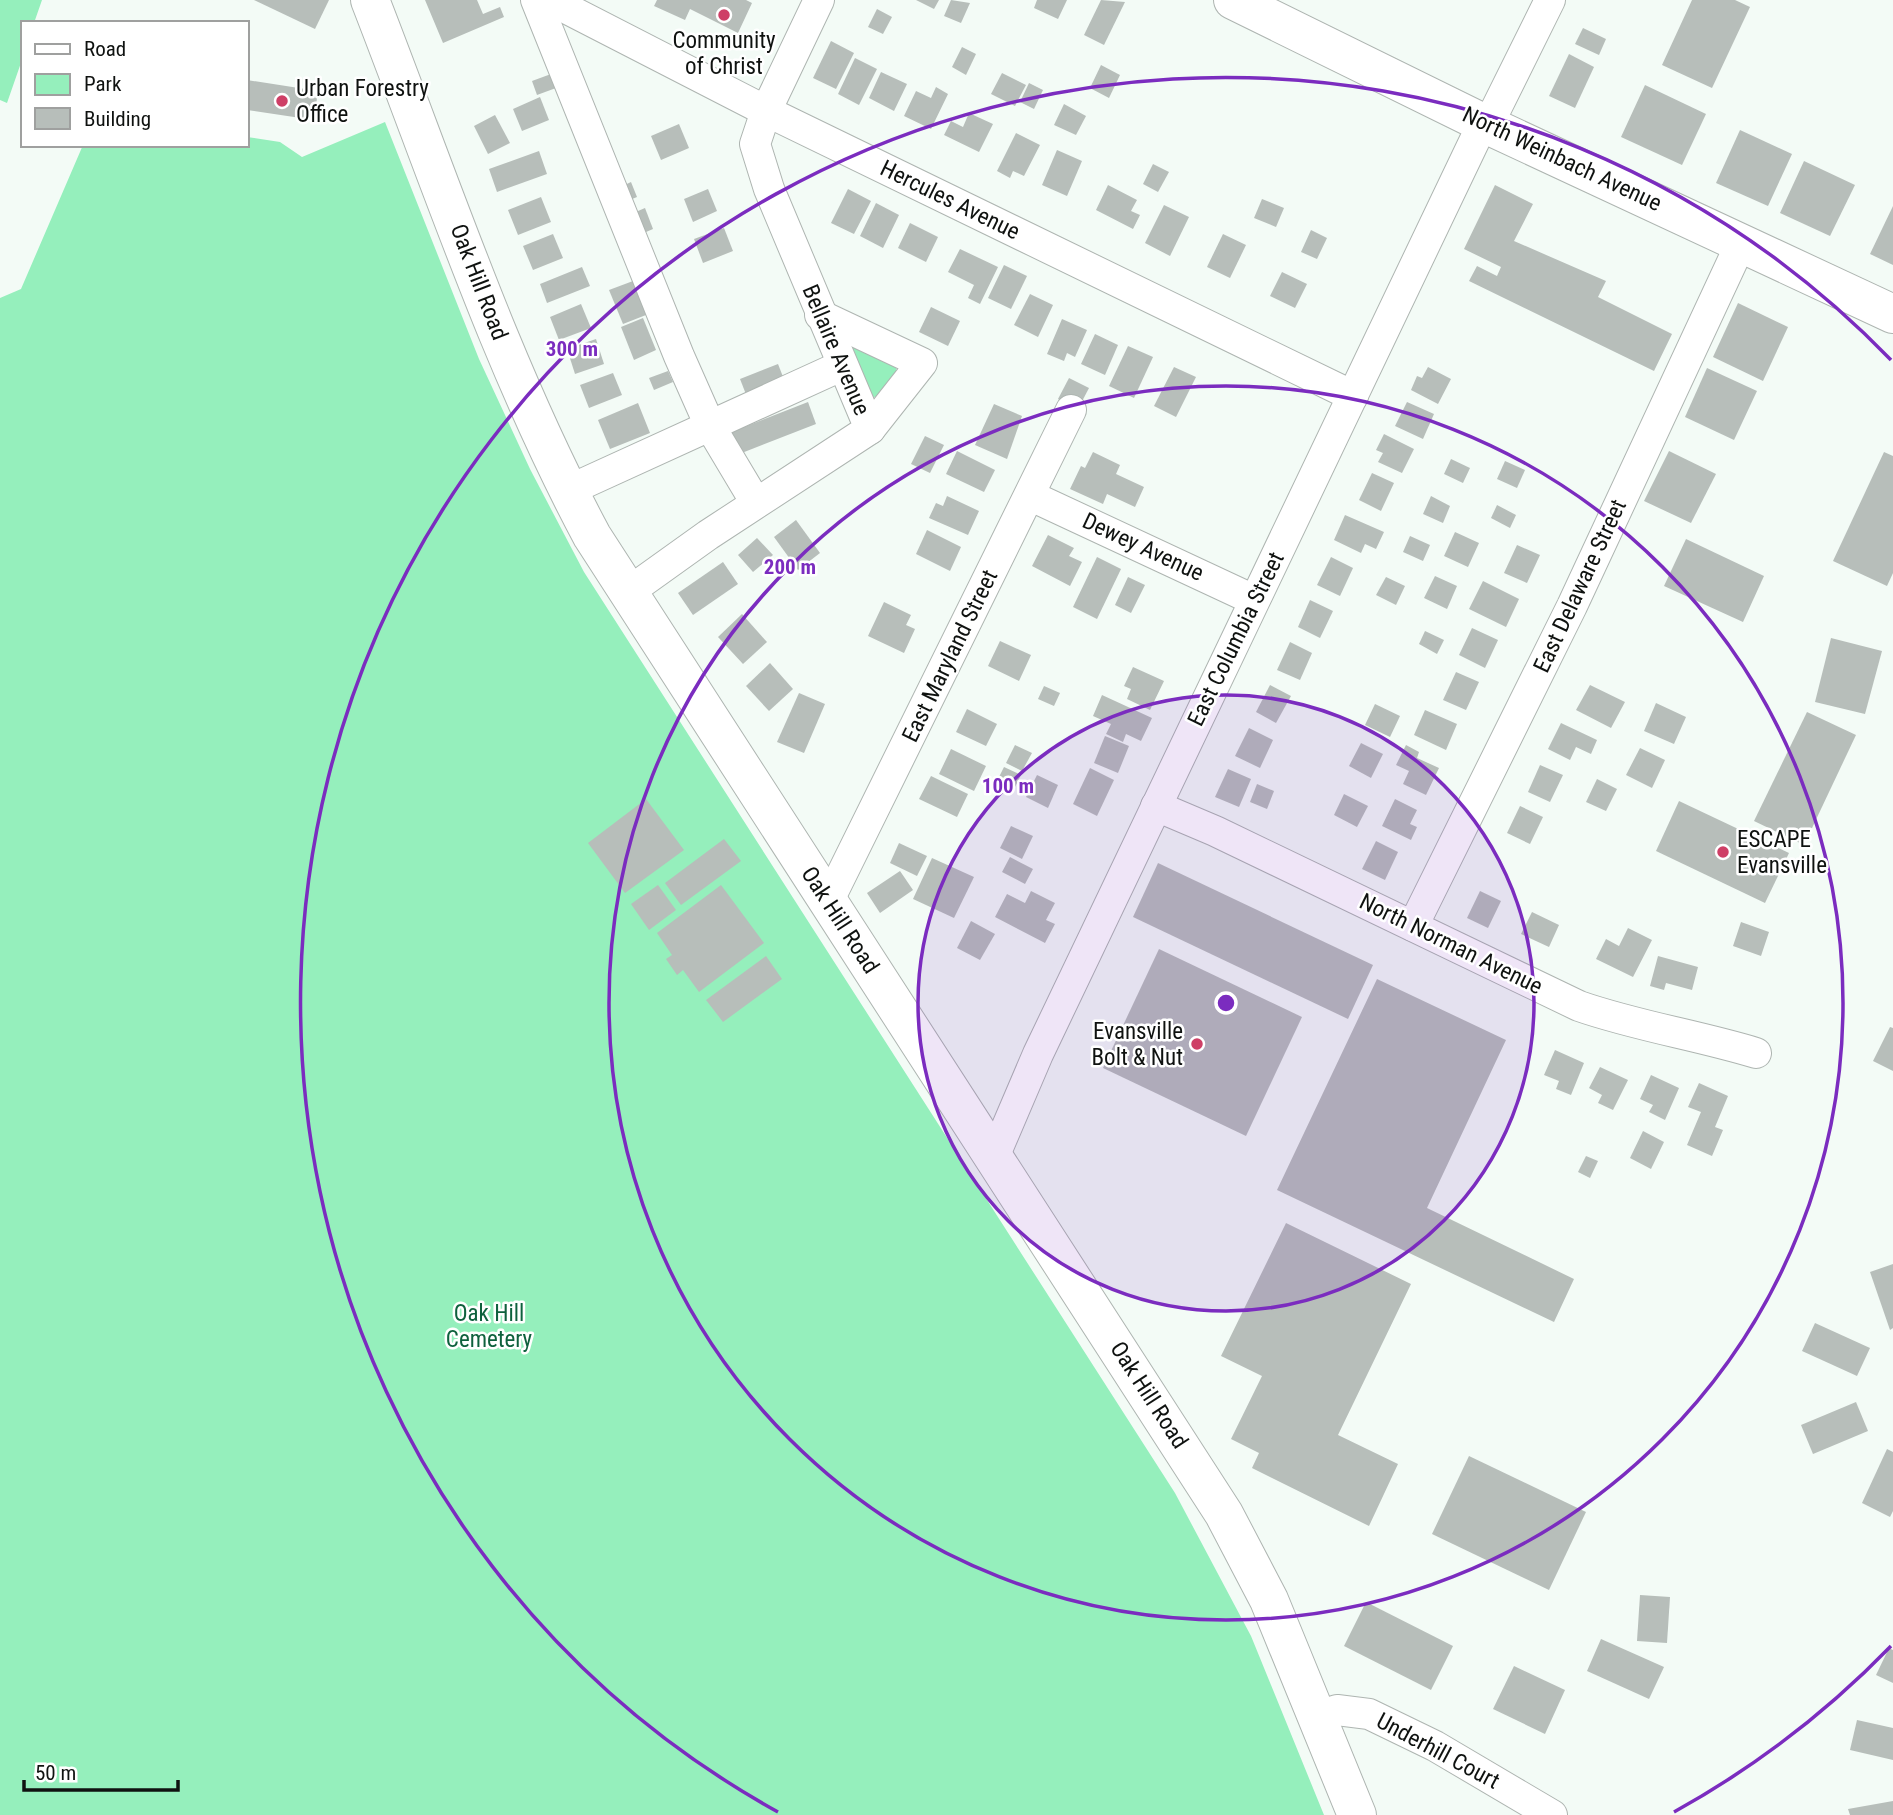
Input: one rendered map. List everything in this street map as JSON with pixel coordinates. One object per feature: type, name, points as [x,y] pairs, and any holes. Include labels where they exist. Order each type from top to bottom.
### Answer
[{"type":"main road","name":"Oak Hill Road","points":[[370,0],[517,379],[567,491],[627,593],[1224,1514],[1269,1600],[1357,1815]]},
{"type":"main road","name":"North Weinbach Avenue","points":[[1233,0],[1486,124],[1893,314]]},
{"type":"street","points":[[536,0],[621,217],[710,426],[756,503]]},
{"type":"street","name":"Hercules Avenue","points":[[550,0],[766,111],[1353,396]]},
{"type":"street","name":"Bellaire Avenue","points":[[627,593],[756,503],[870,429],[820,315],[757,152],[757,134],[766,111],[819,0]]},
{"type":"street","name":"East Columbia Street","points":[[994,1157],[1036,1060],[1254,600],[1486,124],[1550,0]]},
{"type":"street","name":"East Delaware Street","points":[[1413,926],[1572,606],[1741,243]]},
{"type":"street","points":[[820,315],[922,363],[870,429]]},
{"type":"street","points":[[567,491],[841,366]]},
{"type":"street","name":"East Maryland Street","points":[[828,902],[1031,496],[1071,410]]},
{"type":"street","name":"Dewey Avenue","points":[[1031,496],[1254,600]]},
{"type":"street","name":"North Norman Avenue","points":[[1156,806],[1215,831],[1579,1006],[1615,1019],[1698,1035],[1756,1053]]},
{"type":"street","name":"Underhill Court","points":[[1318,1716],[1337,1710],[1369,1714],[1435,1746],[1552,1815]]},
{"type":"green space","points":[[0,0],[42,0],[35,21],[21,21],[21,63],[7,103],[0,100]]},
{"type":"green space","name":"Oak Hill Cemetery","points":[[385,122],[479,359],[530,469],[584,572],[1175,1493],[1251,1636],[1324,1815],[0,1815],[0,298],[21,289],[82,147],[248,147],[248,137],[280,142],[302,157]]},
{"type":"green space","points":[[858,347],[896,367],[897,375],[886,391],[878,396],[868,398],[850,355],[853,348]]},
{"type":"building","points":[[254,0],[329,0],[315,29]]},
{"type":"building","points":[[425,0],[477,0],[483,14],[500,7],[504,17],[443,43]]},
{"type":"building","name":"Community of Christ","points":[[657,0],[746,0],[752,3],[738,33],[690,9],[685,20],[654,6]]},
{"type":"building","points":[[916,0],[939,0],[934,9]]},
{"type":"building","points":[[951,0],[970,3],[961,23],[944,16]]},
{"type":"building","points":[[1037,0],[1067,0],[1058,19],[1034,8]]},
{"type":"building","points":[[1101,0],[1125,2],[1104,45],[1084,35]]},
{"type":"building","points":[[1692,0],[1735,0],[1750,7],[1712,88],[1662,65]]},
{"type":"building","points":[[877,9],[892,17],[883,34],[868,27]]},
{"type":"building","points":[[1583,28],[1606,39],[1599,55],[1575,44]]},
{"type":"building","points":[[831,41],[854,53],[836,89],[813,78]]},
{"type":"building","points":[[962,47],[976,54],[966,75],[952,67]]},
{"type":"building","points":[[1569,54],[1594,67],[1575,108],[1549,96]]},
{"type":"building","points":[[855,58],[877,69],[859,105],[838,94]]},
{"type":"building","points":[[1101,65],[1120,75],[1109,98],[1090,88]]},
{"type":"building","points":[[881,72],[907,84],[894,111],[869,98]]},
{"type":"building","points":[[1002,73],[1026,85],[1015,106],[991,94]]},
{"type":"building","points":[[551,74],[556,88],[537,95],[532,81]]},
{"type":"building","name":"Urban Forestry Office","points":[[248,80],[318,91],[314,120],[248,110]]},
{"type":"building","points":[[1029,83],[1043,90],[1034,109],[1020,102]]},
{"type":"building","points":[[1645,85],[1706,114],[1682,165],[1621,137]]},
{"type":"building","points":[[936,87],[948,94],[931,129],[904,116],[916,91],[931,98]]},
{"type":"building","points":[[540,97],[549,120],[522,131],[513,109]]},
{"type":"building","points":[[1064,104],[1086,116],[1076,135],[1054,125]]},
{"type":"building","points":[[969,113],[993,124],[979,152],[944,135],[951,121],[963,127]]},
{"type":"building","points":[[495,115],[510,143],[488,154],[474,126]]},
{"type":"building","points":[[679,124],[689,148],[661,160],[651,136]]},
{"type":"building","points":[[1740,130],[1792,154],[1768,206],[1716,183]]},
{"type":"building","points":[[1016,133],[1040,145],[1024,176],[1013,171],[1010,178],[997,171]]},
{"type":"building","points":[[1057,150],[1082,161],[1067,196],[1042,185]]},
{"type":"building","points":[[539,151],[547,174],[497,192],[489,169]]},
{"type":"building","points":[[1804,161],[1855,185],[1830,236],[1780,213]]},
{"type":"building","points":[[1153,164],[1169,172],[1158,192],[1143,184]]},
{"type":"building","points":[[631,182],[637,197],[620,204],[614,190]]},
{"type":"building","points":[[1108,185],[1137,200],[1131,211],[1140,215],[1133,229],[1096,210]]},
{"type":"building","points":[[1495,185],[1533,204],[1514,241],[1606,281],[1598,297],[1672,334],[1654,371],[1469,281],[1477,266],[1497,276],[1501,267],[1464,249]]},
{"type":"building","points":[[708,189],[717,211],[693,222],[684,199]]},
{"type":"building","points":[[848,189],[871,201],[854,234],[831,223]]},
{"type":"building","points":[[541,197],[551,222],[518,235],[508,210]]},
{"type":"building","points":[[1262,199],[1284,208],[1276,227],[1254,218]]},
{"type":"building","points":[[876,203],[899,215],[883,248],[860,236]]},
{"type":"building","points":[[1164,205],[1189,217],[1170,256],[1145,243]]},
{"type":"building","points":[[1893,206],[1893,265],[1870,254]]},
{"type":"building","points":[[645,208],[653,229],[632,238],[624,217]]},
{"type":"building","points":[[910,223],[938,237],[926,262],[898,248]]},
{"type":"building","points":[[724,228],[733,251],[703,263],[694,239]]},
{"type":"building","points":[[1311,230],[1327,238],[1317,259],[1301,252]]},
{"type":"building","points":[[553,234],[563,258],[533,270],[523,246]]},
{"type":"building","points":[[1223,234],[1246,245],[1230,278],[1207,267]]},
{"type":"building","points":[[960,249],[998,267],[980,304],[968,298],[974,285],[948,272]]},
{"type":"building","points":[[1004,265],[1027,276],[1011,309],[988,298]]},
{"type":"building","points":[[582,267],[590,286],[547,303],[540,284]]},
{"type":"building","points":[[1282,272],[1307,284],[1295,308],[1270,296]]},
{"type":"building","points":[[633,281],[646,315],[623,324],[609,290]]},
{"type":"building","points":[[1030,294],[1053,305],[1038,337],[1014,325]]},
{"type":"building","points":[[1738,303],[1788,327],[1763,381],[1713,357]]},
{"type":"building","points":[[581,304],[591,328],[559,340],[550,317]]},
{"type":"building","points":[[931,307],[960,321],[948,346],[919,332]]},
{"type":"building","points":[[643,318],[656,350],[634,360],[621,327]]},
{"type":"building","points":[[1062,319],[1087,330],[1075,357],[1067,353],[1064,361],[1047,354]]},
{"type":"building","points":[[1095,334],[1118,345],[1105,375],[1081,364]]},
{"type":"building","points":[[596,339],[604,364],[575,374],[567,349]]},
{"type":"building","points":[[1128,346],[1153,357],[1134,398],[1109,386]]},
{"type":"building","points":[[778,364],[787,387],[749,402],[740,379]]},
{"type":"building","points":[[1174,367],[1196,377],[1176,417],[1154,406]]},
{"type":"building","points":[[1428,367],[1451,379],[1438,404],[1411,390],[1417,376],[1422,378]]},
{"type":"building","points":[[1707,368],[1757,391],[1734,440],[1685,417]]},
{"type":"building","points":[[668,371],[673,382],[654,390],[649,378]]},
{"type":"building","points":[[613,373],[622,395],[589,408],[580,385]]},
{"type":"building","points":[[1069,378],[1089,388],[1078,409],[1058,399]]},
{"type":"building","points":[[808,402],[816,424],[729,458],[721,436]]},
{"type":"building","points":[[1407,402],[1434,414],[1423,439],[1395,426]]},
{"type":"building","points":[[638,403],[650,433],[610,449],[598,420]]},
{"type":"building","points":[[994,404],[1022,416],[1007,459],[975,445]]},
{"type":"building","points":[[1384,434],[1414,449],[1402,473],[1378,462],[1383,453],[1376,450]]},
{"type":"building","points":[[925,436],[944,445],[930,473],[911,464]]},
{"type":"building","points":[[957,451],[995,470],[984,492],[946,474]]},
{"type":"building","points":[[1669,451],[1716,474],[1691,523],[1644,501]]},
{"type":"building","points":[[1093,452],[1120,465],[1116,474],[1144,487],[1135,507],[1107,494],[1103,504],[1070,489],[1081,466],[1085,468]]},
{"type":"building","points":[[1884,452],[1893,456],[1893,573],[1887,586],[1833,561]]},
{"type":"building","points":[[1451,459],[1470,468],[1463,483],[1444,474]]},
{"type":"building","points":[[1505,461],[1525,470],[1517,488],[1497,479]]},
{"type":"building","points":[[1372,473],[1394,483],[1381,511],[1359,500]]},
{"type":"building","points":[[947,496],[979,511],[968,535],[929,518],[936,503],[943,506]]},
{"type":"building","points":[[1431,496],[1450,506],[1443,523],[1423,514]]},
{"type":"building","points":[[1497,505],[1516,515],[1510,528],[1491,518]]},
{"type":"building","points":[[1345,515],[1384,532],[1376,549],[1365,544],[1361,553],[1334,540]]},
{"type":"building","points":[[796,520],[820,553],[798,570],[774,537]]},
{"type":"building","points":[[927,530],[961,547],[950,571],[916,554]]},
{"type":"building","points":[[1455,532],[1479,543],[1468,567],[1444,556]]},
{"type":"building","points":[[1048,535],[1074,548],[1069,556],[1082,562],[1070,586],[1032,566]]},
{"type":"building","points":[[1410,536],[1430,545],[1423,561],[1403,552]]},
{"type":"building","points":[[757,538],[773,555],[753,572],[738,555]]},
{"type":"building","points":[[1686,539],[1764,576],[1743,622],[1664,586]]},
{"type":"building","points":[[1517,545],[1540,555],[1527,583],[1504,573]]},
{"type":"building","points":[[1097,557],[1121,569],[1097,619],[1073,607]]},
{"type":"building","points":[[1331,557],[1353,568],[1340,596],[1317,585]]},
{"type":"building","points":[[723,562],[738,584],[693,615],[678,593]]},
{"type":"building","points":[[1435,576],[1457,586],[1447,609],[1424,598]]},
{"type":"building","points":[[1128,577],[1145,585],[1131,613],[1115,605]]},
{"type":"building","points":[[1386,577],[1405,586],[1396,605],[1376,595]]},
{"type":"building","points":[[1483,581],[1519,599],[1506,627],[1469,609]]},
{"type":"building","points":[[1310,600],[1333,611],[1320,638],[1298,627]]},
{"type":"building","points":[[884,602],[911,615],[906,625],[915,629],[904,653],[868,636]]},
{"type":"building","points":[[742,614],[767,642],[743,664],[718,637]]},
{"type":"building","points":[[1472,628],[1498,640],[1485,668],[1459,655]]},
{"type":"building","points":[[1425,631],[1444,640],[1437,654],[1419,644]]},
{"type":"building","points":[[1831,638],[1882,651],[1865,714],[1815,702]]},
{"type":"building","points":[[1000,641],[1031,655],[1019,681],[988,666]]},
{"type":"building","points":[[1290,642],[1312,653],[1300,680],[1277,670]]},
{"type":"building","points":[[770,663],[793,689],[769,711],[746,686]]},
{"type":"building","points":[[1133,667],[1164,681],[1150,710],[1127,699],[1131,689],[1124,686]]},
{"type":"building","points":[[1456,672],[1479,682],[1466,710],[1443,700]]},
{"type":"building","points":[[1270,685],[1291,696],[1276,723],[1256,712]]},
{"type":"building","points":[[1590,685],[1625,702],[1611,728],[1576,710]]},
{"type":"building","points":[[1044,686],[1060,693],[1054,706],[1038,699]]},
{"type":"building","points":[[799,693],[825,704],[804,753],[777,742]]},
{"type":"building","points":[[1102,695],[1152,718],[1141,741],[1126,734],[1123,742],[1106,734],[1111,724],[1093,716]]},
{"type":"building","points":[[1656,703],[1686,717],[1674,744],[1644,731]]},
{"type":"building","points":[[1375,704],[1400,716],[1390,737],[1365,725]]},
{"type":"building","points":[[967,709],[997,724],[986,746],[956,732]]},
{"type":"building","points":[[1425,710],[1457,724],[1446,750],[1414,735]]},
{"type":"building","points":[[1807,712],[1856,735],[1804,845],[1754,821]]},
{"type":"building","points":[[1561,723],[1597,740],[1591,754],[1576,747],[1570,760],[1548,749]]},
{"type":"building","points":[[1249,728],[1273,740],[1260,768],[1235,756]]},
{"type":"building","points":[[1105,736],[1129,746],[1118,773],[1094,763]]},
{"type":"building","points":[[1361,743],[1383,754],[1371,778],[1349,766]]},
{"type":"building","points":[[1015,745],[1032,753],[1022,771],[1006,763]]},
{"type":"building","points":[[1406,745],[1419,752],[1417,758],[1439,768],[1426,795],[1403,784],[1409,771],[1396,765]]},
{"type":"building","points":[[1640,748],[1665,760],[1652,788],[1626,775]]},
{"type":"building","points":[[951,749],[986,766],[974,791],[939,774]]},
{"type":"building","points":[[1540,765],[1563,775],[1550,802],[1528,792]]},
{"type":"building","points":[[1004,767],[1021,775],[1012,793],[995,785]]},
{"type":"building","points":[[1090,768],[1114,780],[1097,816],[1073,804]]},
{"type":"building","points":[[1228,769],[1251,779],[1239,807],[1215,797]]},
{"type":"building","points":[[1037,775],[1058,785],[1048,808],[1026,797]]},
{"type":"building","points":[[931,776],[968,794],[957,817],[919,799]]},
{"type":"building","points":[[1597,779],[1617,789],[1606,811],[1586,802]]},
{"type":"building","points":[[1257,784],[1274,791],[1267,809],[1250,802]]},
{"type":"building","points":[[1344,794],[1368,806],[1357,827],[1334,815]]},
{"type":"building","points":[[646,799],[684,850],[625,893],[588,843]]},
{"type":"building","points":[[1395,799],[1417,810],[1410,824],[1417,827],[1411,840],[1382,826]]},
{"type":"building","name":"ESCAPE Evansville","points":[[1679,801],[1789,853],[1765,903],[1656,851]]},
{"type":"building","points":[[1520,806],[1543,817],[1530,844],[1507,833]]},
{"type":"building","points":[[1011,826],[1033,836],[1022,859],[1000,848]]},
{"type":"building","points":[[724,839],[741,861],[681,905],[665,883]]},
{"type":"building","points":[[1376,841],[1398,852],[1385,880],[1362,869]]},
{"type":"building","points":[[899,843],[927,856],[917,876],[890,863]]},
{"type":"building","points":[[1010,857],[1033,869],[1025,884],[1002,872]]},
{"type":"building","points":[[932,858],[974,877],[954,918],[913,899]]},
{"type":"building","points":[[1158,863],[1373,965],[1348,1019],[1133,917]]},
{"type":"building","points":[[900,871],[913,890],[880,913],[867,893]]},
{"type":"building","points":[[658,885],[676,910],[649,930],[631,904]]},
{"type":"building","points":[[721,885],[764,943],[699,992],[683,970],[677,975],[666,959],[672,955],[657,933]]},
{"type":"building","points":[[1031,891],[1055,903],[1046,920],[1055,924],[1045,943],[995,917],[1007,894],[1025,903]]},
{"type":"building","points":[[1480,891],[1501,901],[1488,928],[1467,918]]},
{"type":"building","points":[[1532,912],[1559,925],[1549,947],[1521,934]]},
{"type":"building","points":[[971,921],[995,934],[980,960],[957,948]]},
{"type":"building","points":[[1741,922],[1769,932],[1761,956],[1733,946]]},
{"type":"building","points":[[1628,928],[1652,940],[1633,977],[1596,959],[1606,939],[1619,946]]},
{"type":"building","points":[[1159,949],[1302,1017],[1246,1136],[1103,1068]]},
{"type":"building","points":[[766,956],[782,979],[723,1022],[706,1000]]},
{"type":"building","points":[[1658,956],[1698,967],[1692,990],[1666,983],[1664,990],[1650,986]]},
{"type":"building","points":[[1377,979],[1506,1040],[1427,1208],[1574,1279],[1554,1322],[1277,1190]]},
{"type":"building","points":[[1890,1027],[1893,1028],[1893,1071],[1873,1061]]},
{"type":"building","points":[[1555,1050],[1584,1063],[1571,1095],[1556,1089],[1559,1081],[1544,1075]]},
{"type":"building","points":[[1600,1067],[1628,1080],[1613,1110],[1598,1103],[1602,1095],[1589,1088]]},
{"type":"building","points":[[1651,1075],[1679,1088],[1665,1120],[1649,1112],[1653,1105],[1640,1099]]},
{"type":"building","points":[[1699,1083],[1728,1096],[1715,1127],[1723,1130],[1712,1156],[1687,1145],[1701,1112],[1688,1107]]},
{"type":"building","points":[[1643,1131],[1664,1142],[1651,1169],[1630,1158]]},
{"type":"building","points":[[1586,1156],[1598,1161],[1590,1178],[1578,1172]]},
{"type":"building","points":[[1286,1223],[1411,1284],[1338,1435],[1398,1464],[1369,1526],[1252,1468],[1259,1453],[1231,1439],[1262,1376],[1221,1356]]},
{"type":"building","points":[[1893,1264],[1893,1328],[1890,1330],[1870,1272]]},
{"type":"building","points":[[1815,1323],[1870,1348],[1857,1376],[1802,1351]]},
{"type":"building","points":[[1856,1402],[1868,1431],[1813,1454],[1801,1425]]},
{"type":"building","points":[[1887,1449],[1893,1452],[1893,1511],[1890,1517],[1862,1503]]},
{"type":"building","points":[[1469,1456],[1586,1512],[1549,1590],[1432,1534]]},
{"type":"building","points":[[1640,1595],[1670,1597],[1667,1643],[1637,1641]]},
{"type":"building","points":[[1366,1602],[1453,1646],[1431,1690],[1344,1646]]},
{"type":"building","points":[[1601,1639],[1664,1667],[1649,1699],[1587,1671]]},
{"type":"building","points":[[1889,1648],[1893,1650],[1893,1683],[1876,1675]]},
{"type":"building","points":[[1514,1666],[1565,1690],[1545,1734],[1493,1709]]},
{"type":"building","points":[[1857,1720],[1893,1728],[1893,1760],[1850,1750]]},
{"type":"building","points":[[1893,1801],[1893,1815],[1850,1815],[1848,1809]]},
{"type":"place","name":"Community of Christ","points":[[724,15]]},
{"type":"place","name":"Urban Forestry Office","points":[[282,101]]},
{"type":"place","name":"ESCAPE Evansville","points":[[1723,852]]},
{"type":"place","name":"Evansville Bolt & Nut","points":[[1197,1044]]}]
